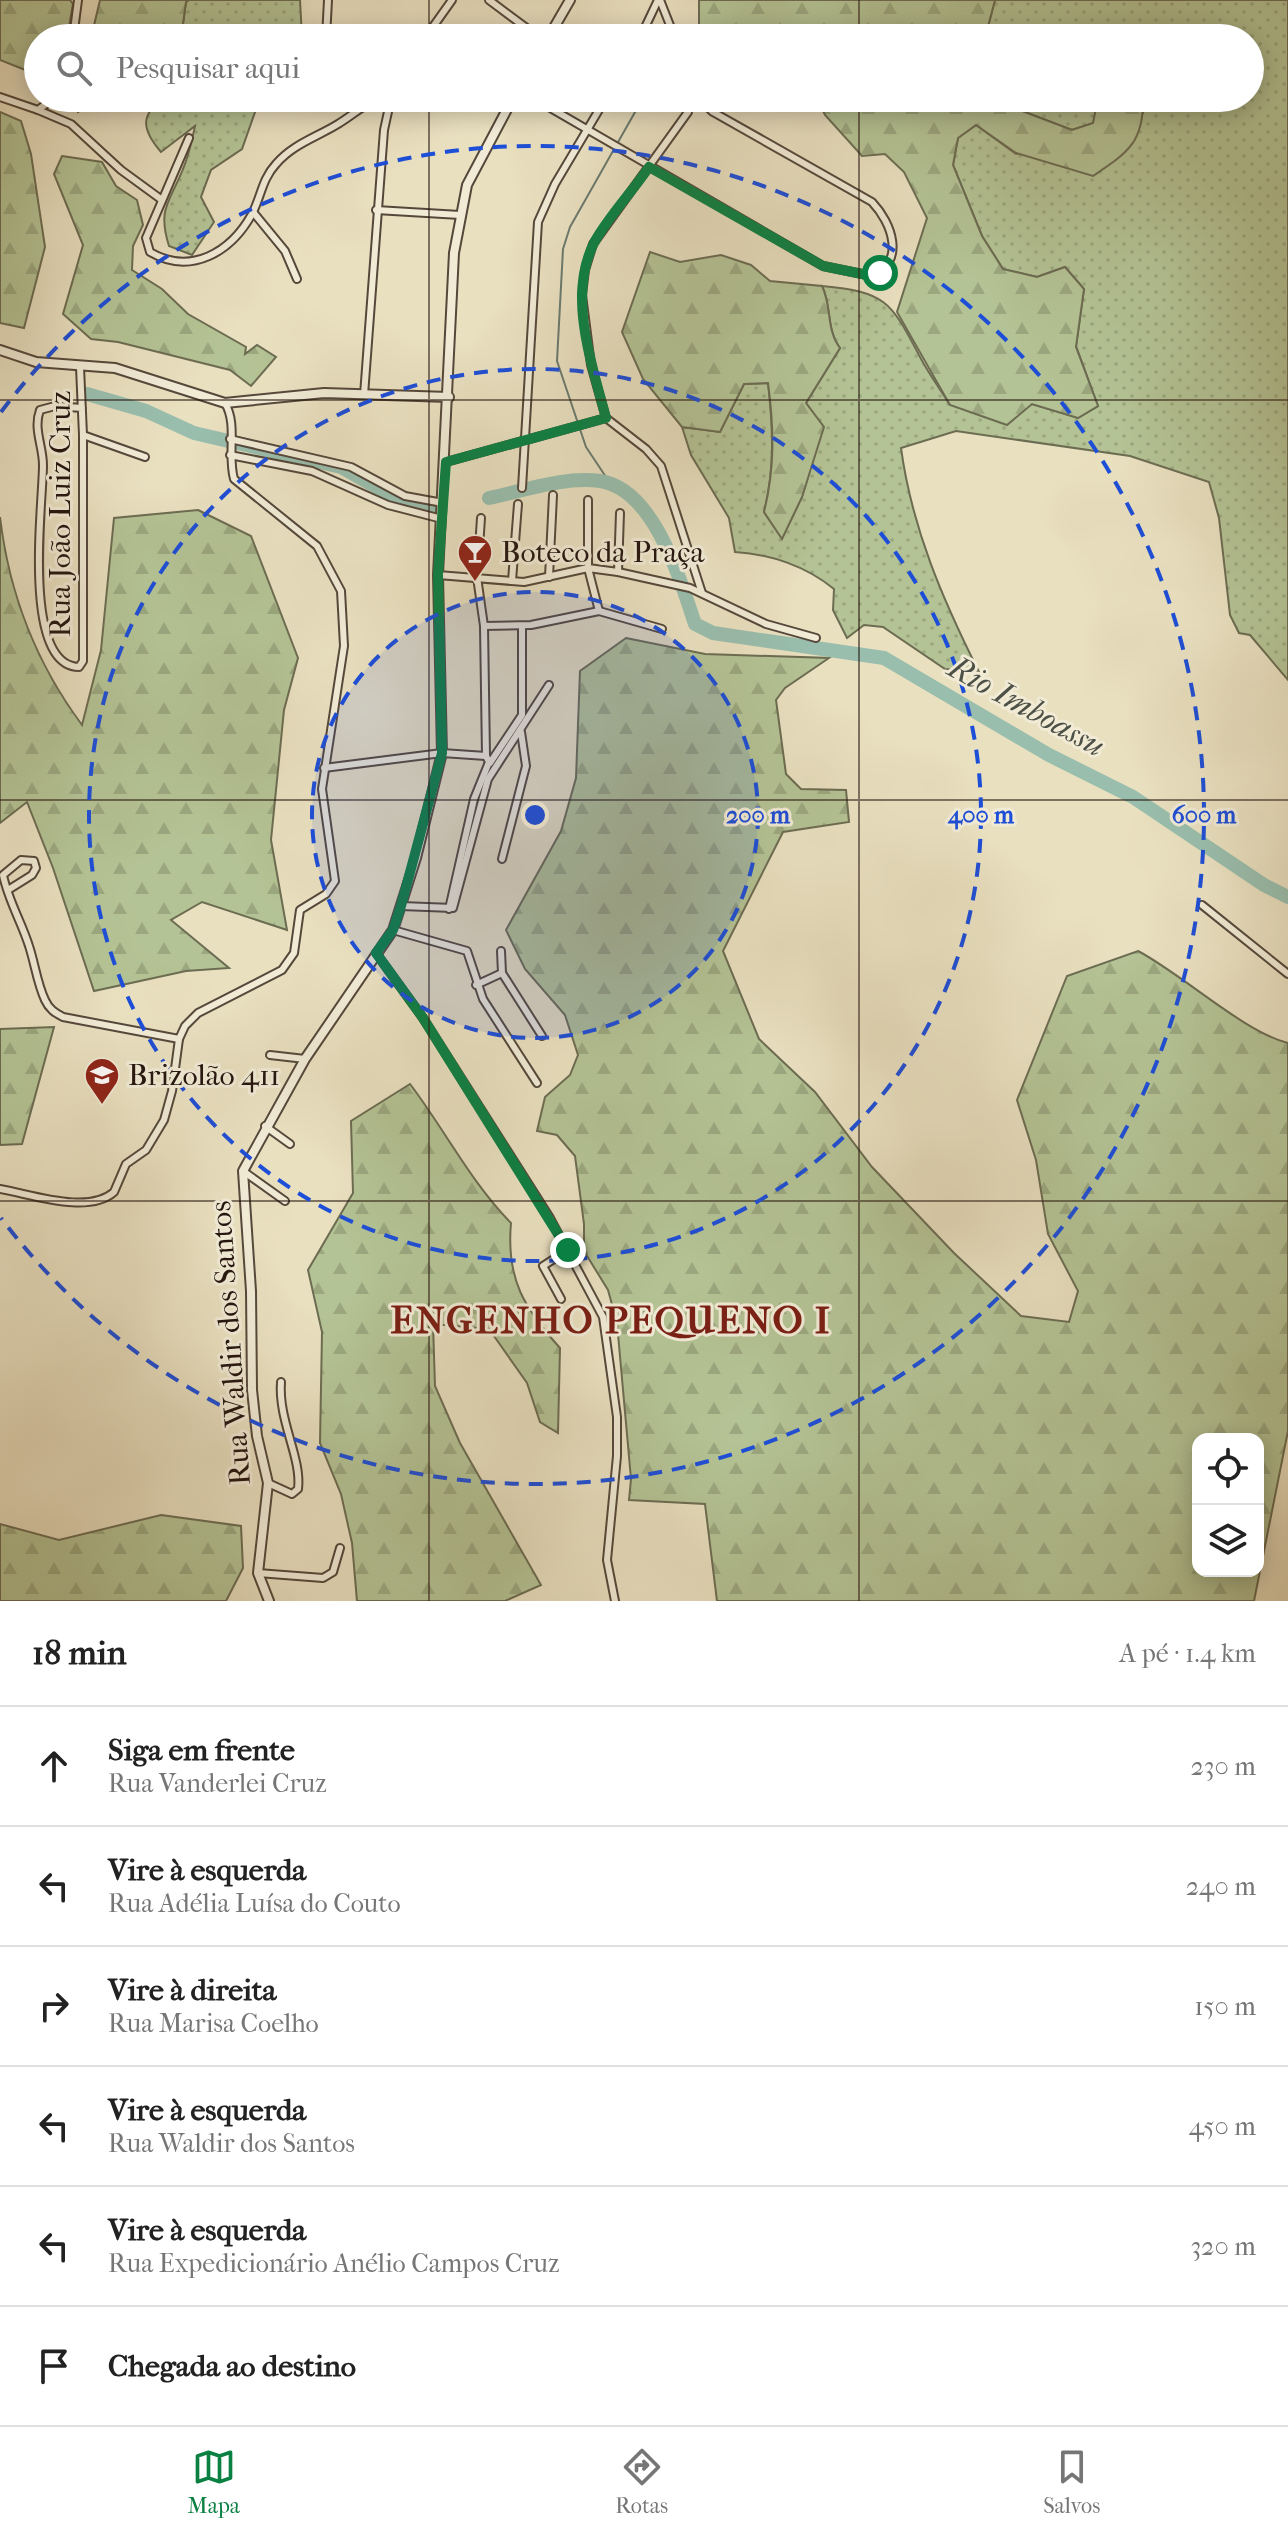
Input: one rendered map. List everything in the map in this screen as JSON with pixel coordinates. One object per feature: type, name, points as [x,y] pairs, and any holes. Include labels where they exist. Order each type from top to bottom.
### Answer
[{"type":"street","points":[[75,24],[78,0]]},
{"type":"street","points":[[327,24],[328,0]]},
{"type":"street","points":[[435,24],[452,0]]},
{"type":"street","points":[[489,0],[521,24]]},
{"type":"street","points":[[556,24],[570,0]]},
{"type":"street","points":[[647,24],[659,0]]},
{"type":"street","points":[[659,0],[669,24]]},
{"type":"street","points":[[0,97],[24,105]]},
{"type":"street","points":[[43,112],[71,124],[121,170],[162,200]]},
{"type":"street","points":[[189,138],[146,245],[150,252],[171,262],[200,262],[217,253],[239,233],[253,212],[261,187],[276,163],[350,112]]},
{"type":"street","points":[[364,395],[376,210],[388,112]]},
{"type":"street","name":"Rua Waldir dos Santos","points":[[269,1601],[258,1573],[268,1483],[257,1436],[252,1390],[251,1291],[243,1171],[265,1126],[305,1059],[393,930],[442,753],[438,575],[454,253],[460,215],[476,165],[506,112]]},
{"type":"street","points":[[557,112],[823,266],[872,276],[887,268],[893,246],[880,210],[858,193],[713,112]]},
{"type":"street","points":[[522,488],[538,222],[543,205],[597,112]]},
{"type":"street","points":[[688,112],[598,237],[585,270],[584,319],[591,365],[606,418],[646,449],[661,466],[702,593]]},
{"type":"street","points":[[376,210],[460,215]]},
{"type":"street","points":[[253,212],[285,251],[297,279]]},
{"type":"street","points":[[0,350],[36,362],[115,368],[146,375],[225,403],[324,393],[449,397]]},
{"type":"street","name":"Rua João Luiz Cruz","points":[[80,367],[82,408],[83,435],[83,661],[79,667],[68,665],[49,646],[38,571],[43,462],[38,417],[46,406],[82,408]]},
{"type":"street","points":[[0,1189],[72,1201],[107,1198],[120,1183],[126,1164],[146,1150],[164,1120],[172,1091],[179,1039],[189,1020],[282,970],[294,953],[300,910],[331,889],[335,869],[322,789],[343,658],[341,591],[317,546],[234,479],[230,455],[232,415],[225,403]]},
{"type":"street","points":[[446,462],[606,418]]},
{"type":"street","points":[[83,435],[145,457]]},
{"type":"street","points":[[230,439],[333,462],[405,496],[443,503]]},
{"type":"street","points":[[230,455],[312,471],[400,509],[442,519]]},
{"type":"street","points":[[549,577],[553,495]]},
{"type":"street","points":[[588,500],[588,568],[599,611]]},
{"type":"street","points":[[512,581],[518,504]]},
{"type":"street","points":[[618,572],[620,513]]},
{"type":"street","points":[[481,518],[477,577],[484,626],[490,762]]},
{"type":"street","points":[[438,575],[512,581],[588,568],[618,572],[690,588],[766,624],[816,638]]},
{"type":"street","points":[[484,626],[522,626],[599,611],[662,629]]},
{"type":"street","points":[[401,906],[451,909],[474,799],[490,762],[522,715],[522,626]]},
{"type":"street","points":[[490,762],[521,732],[549,685]]},
{"type":"street","points":[[502,859],[526,766],[521,732]]},
{"type":"street","points":[[324,768],[442,753],[490,762]]},
{"type":"street","points":[[8,890],[32,875],[36,868],[34,861],[21,860],[3,875],[8,890],[29,946],[39,986],[51,1010],[63,1017],[179,1039]]},
{"type":"street","points":[[1202,905],[1288,974]]},
{"type":"street","points":[[393,930],[460,948],[471,958],[476,985],[537,1083]]},
{"type":"street","points":[[501,951],[502,973],[542,1036]]},
{"type":"street","points":[[376,953],[423,1018],[568,1250],[603,1317],[609,1346],[617,1456],[607,1560],[615,1601]]},
{"type":"street","points":[[476,985],[502,973]]},
{"type":"street","points":[[270,1055],[305,1059]]},
{"type":"street","points":[[265,1126],[290,1144]]},
{"type":"street","points":[[243,1171],[285,1201]]},
{"type":"street","points":[[561,1299],[543,1266],[568,1250]]},
{"type":"street","points":[[268,1483],[292,1494],[298,1489],[297,1470],[282,1419],[281,1382]]},
{"type":"street","points":[[258,1573],[323,1578],[333,1572],[340,1548]]},
{"type":"green space","points":[[0,0],[70,0],[73,4],[69,24],[24,24],[24,69],[0,60]]},
{"type":"green space","points":[[100,0],[189,0],[186,2],[183,24],[94,24]]},
{"type":"green space","points":[[300,0],[301,24],[183,24],[186,2]]},
{"type":"green space","points":[[699,0],[995,0],[989,24],[699,24]]},
{"type":"green space","points":[[995,0],[1288,0],[1288,680],[1250,635],[1239,633],[1230,615],[1219,518],[1209,482],[1130,456],[956,431],[901,448],[921,535],[953,618],[979,672],[945,669],[883,627],[864,625],[847,638],[833,610],[834,589],[812,574],[787,563],[761,555],[735,552],[729,518],[691,455],[682,427],[720,432],[744,384],[768,383],[772,448],[764,512],[782,538],[802,497],[823,427],[806,403],[840,348],[833,334],[822,286],[861,292],[884,303],[902,324],[950,405],[1032,404],[1078,418],[1098,406],[1076,346],[1084,289],[1065,267],[1037,277],[1003,269],[982,236],[953,165],[958,138],[976,125],[1016,154],[1143,112],[1264,112],[1264,24],[989,24]]},
{"type":"green space","points":[[0,112],[21,121],[31,154],[45,247],[24,328],[0,323]]},
{"type":"green space","points":[[150,112],[255,112],[242,149],[211,170],[201,197],[214,222],[192,255],[169,246],[164,223],[195,126],[161,152],[150,137],[147,116]]},
{"type":"green space","points":[[824,112],[1025,112],[1072,130],[1093,123],[1095,112],[1143,112],[1137,136],[1131,145],[1093,176],[1016,153],[976,125],[958,138],[953,165],[982,236],[1003,269],[1037,277],[1065,267],[1084,289],[1076,347],[1098,406],[1078,418],[1032,404],[1007,425],[950,405],[897,312],[927,218],[904,172],[885,154],[862,156]]},
{"type":"green space","points":[[1025,112],[1096,112],[1094,123],[1072,130]]},
{"type":"green space","points":[[62,156],[102,162],[116,186],[137,200],[143,225],[133,246],[132,270],[162,289],[188,314],[246,347],[245,354],[257,345],[276,357],[251,386],[230,370],[118,342],[91,339],[63,314],[83,245],[54,174]]},
{"type":"green space","points":[[650,252],[680,262],[721,255],[751,265],[770,281],[822,286],[833,334],[840,348],[806,403],[824,427],[802,497],[782,539],[764,512],[772,448],[768,383],[744,384],[720,432],[682,427],[643,379],[622,332]]},
{"type":"green space","points":[[198,510],[251,536],[298,658],[284,710],[271,840],[287,930],[202,902],[171,920],[229,968],[186,971],[94,991],[53,868],[27,802],[0,823],[0,517],[10,573],[27,627],[51,677],[82,725],[101,650],[114,518]]},
{"type":"green space","points":[[626,638],[705,654],[829,658],[785,688],[776,700],[786,774],[801,789],[846,790],[849,822],[783,832],[723,951],[759,1039],[815,1092],[872,1167],[954,1253],[1021,1316],[1069,1322],[1078,1291],[1048,1234],[1036,1160],[1017,1100],[1067,976],[1138,951],[1252,1027],[1288,1043],[1288,1431],[1264,1551],[1264,1433],[1192,1433],[1192,1577],[1259,1577],[1254,1601],[717,1601],[705,1504],[629,1500],[631,1479],[617,1323],[608,1290],[584,1251],[584,1224],[575,1156],[557,1135],[537,1131],[545,1097],[570,1075],[578,1055],[565,1015],[525,969],[506,930],[561,831],[576,778],[580,671]]},
{"type":"green space","points":[[54,1027],[22,1144],[0,1145],[0,1029]]},
{"type":"green space","points":[[410,1084],[483,1190],[511,1223],[511,1261],[520,1292],[536,1319],[560,1348],[558,1433],[540,1422],[527,1383],[489,1329],[433,1324],[435,1386],[460,1443],[541,1585],[505,1601],[357,1601],[352,1543],[341,1494],[320,1443],[322,1332],[308,1270],[353,1193],[351,1121]]},
{"type":"green space","points":[[161,1515],[241,1526],[243,1568],[226,1601],[0,1601],[0,1524],[59,1540]]},
{"type":"waterway","points":[[612,486],[586,447],[557,361],[563,249],[570,227],[635,112]]},
{"type":"waterway","points":[[87,394],[146,411],[194,433],[341,467],[385,492],[434,510]]},
{"type":"waterway","name":"Rio Imboassu","points":[[489,498],[573,481],[600,481],[619,488],[636,500],[662,539],[695,624],[713,633],[884,658],[1049,755],[1133,797],[1264,885],[1288,897]]},
{"type":"place","name":"Boteco da Praça","points":[[475,583]]},
{"type":"place","name":"Brizolão 411","points":[[102,1106]]},
{"type":"district","name":"ENGENHO PEQUENO I","points":[[611,1320]]},
{"type":"route","points":[[568,1250],[467,1086],[376,953],[393,930],[401,906],[442,753],[438,575],[446,462],[606,418],[591,365],[584,319],[582,295],[585,270],[593,244],[649,167],[823,266],[872,276],[880,273]]}]
